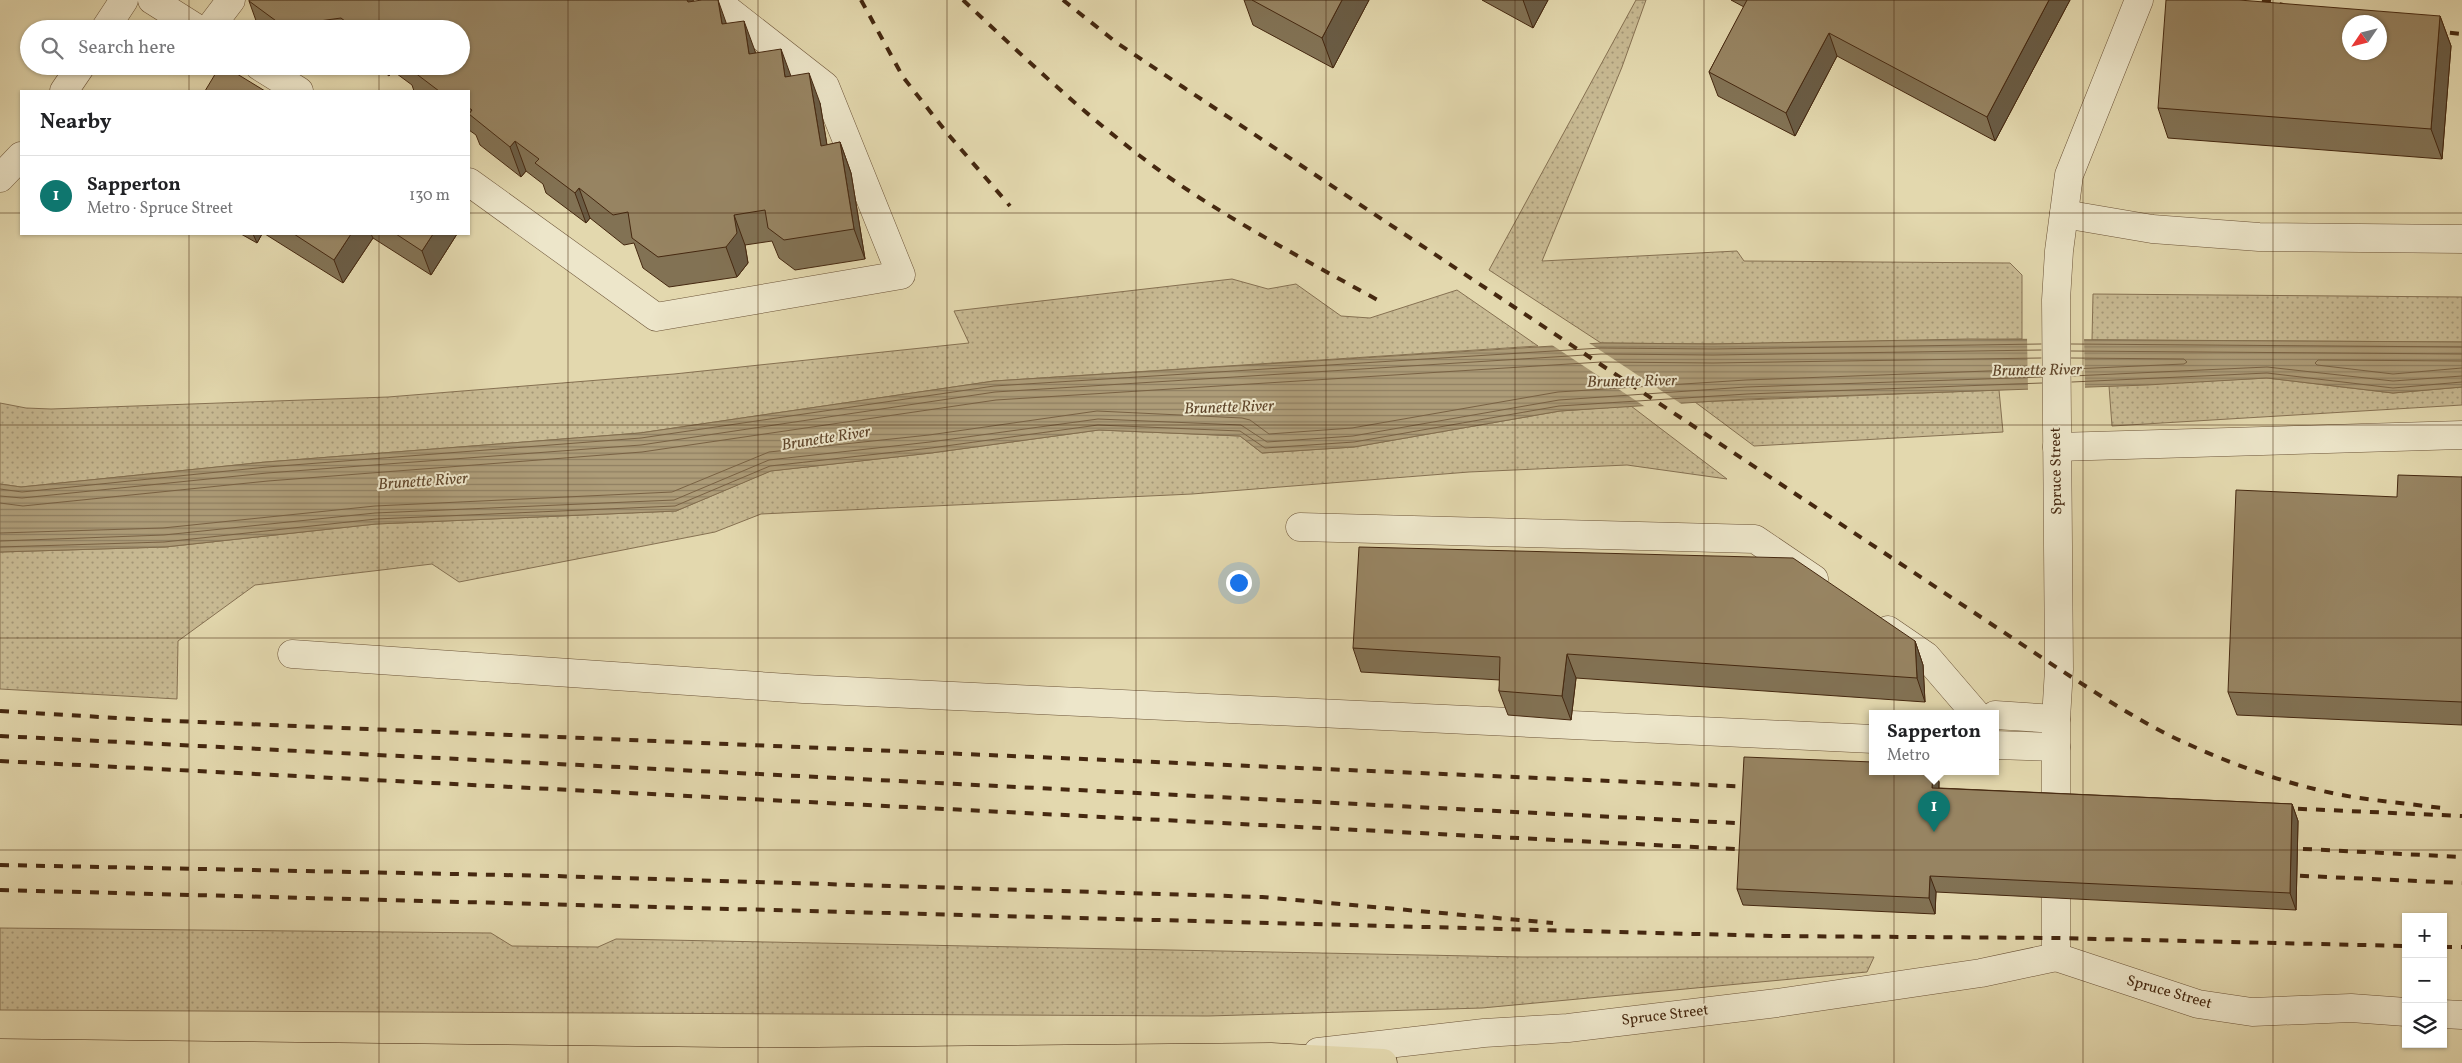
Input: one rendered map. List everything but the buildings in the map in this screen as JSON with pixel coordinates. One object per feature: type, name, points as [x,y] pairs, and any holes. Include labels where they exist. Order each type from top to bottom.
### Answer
[{"type":"main road","points":[[0,1053],[766,1062],[1271,1057],[1383,1063]]},
{"type":"street","points":[[111,20],[124,0]]},
{"type":"street","points":[[152,0],[184,20]]},
{"type":"street","points":[[217,20],[231,0]]},
{"type":"street","points":[[470,183],[656,317],[901,275],[825,86],[715,0]]},
{"type":"street","name":"Spruce Street","points":[[2056,957],[2056,719],[2059,669],[2056,300],[2069,175],[2139,0]]},
{"type":"street","points":[[65,90],[75,75]]},
{"type":"street","points":[[273,75],[297,90]]},
{"type":"street","points":[[0,178],[20,157]]},
{"type":"street","points":[[2064,214],[2152,229],[2259,237],[2462,239]]},
{"type":"street","points":[[2057,447],[2462,435]]},
{"type":"street","points":[[1300,527],[1755,539],[1836,595]]},
{"type":"street","points":[[1869,617],[1926,656],[1972,710]]},
{"type":"street","points":[[292,654],[803,689],[1869,739]]},
{"type":"street","points":[[1999,715],[2056,719]]},
{"type":"street","points":[[1999,744],[2056,747]]},
{"type":"street","name":"Spruce Street","points":[[1271,1057],[1484,1033],[1568,1028],[1777,1003],[1982,973],[2056,957],[2198,1004],[2252,1012],[2351,1008],[2402,1012]]},
{"type":"street","points":[[2447,1014],[2462,1015]]},
{"type":"shaded area","points":[[1636,0],[1646,0],[1622,67],[1542,261],[1737,251],[1744,261],[2010,263],[2022,275],[2022,339],[1713,344],[1601,343],[1489,270]]},
{"type":"shaded area","points":[[1232,279],[1268,289],[1296,284],[1341,316],[1370,318],[1457,290],[1538,346],[994,381],[640,433],[266,462],[21,487],[0,484],[0,403],[26,408],[51,409],[388,397],[674,374],[969,343],[954,311]]},
{"type":"shaded area","points":[[2093,294],[2462,297],[2462,342],[2092,340]]},
{"type":"shaded area","points":[[2267,378],[2393,393],[2462,387],[2462,405],[2112,426],[2109,386]]},
{"type":"shaded area","points":[[1999,390],[2003,432],[1754,446],[1695,402]]},
{"type":"shaded area","points":[[1631,406],[1727,479],[1627,465],[1469,472],[1192,494],[761,514],[715,532],[459,582],[432,564],[255,585],[178,641],[177,699],[0,689],[0,552],[165,547],[376,524],[676,511],[770,471],[931,453],[1099,430],[1240,436],[1262,453],[1354,447],[1560,411]]},
{"type":"shaded area","points":[[0,928],[491,933],[512,946],[598,947],[616,939],[1522,957],[1874,957],[1867,972],[1482,1008],[1208,1016],[0,1010]]},
{"type":"water","name":"Brunette River","points":[[1969,339],[2462,342],[2462,387],[2393,393],[2267,378],[2147,385],[1747,399],[1560,411],[1354,447],[1262,453],[1240,436],[1099,430],[931,453],[771,471],[676,511],[376,524],[165,547],[0,552],[0,484],[21,487],[266,462],[640,433],[994,381],[1601,343],[1713,344]]},
{"type":"pier","points":[[2027,336],[2084,337],[2085,389],[2028,391]]},
{"type":"pier","points":[[1586,341],[1683,405],[1647,408],[1549,343]]},
{"type":"railway","points":[[861,0],[903,77],[947,133],[1010,206]]},
{"type":"railway","points":[[963,0],[1038,70],[1142,158],[1248,228],[1383,303]]},
{"type":"railway","points":[[1063,0],[1117,43],[2059,669],[2139,719],[2210,754],[2294,784],[2359,798],[2449,809]]},
{"type":"railway","points":[[2262,0],[2283,5]]},
{"type":"railway","points":[[2432,31],[2462,34]]},
{"type":"railway","points":[[0,711],[151,720],[1755,787]]},
{"type":"railway","points":[[0,736],[1755,824]]},
{"type":"railway","points":[[0,761],[1753,850]]},
{"type":"railway","points":[[2280,808],[2462,816]]},
{"type":"railway","points":[[2285,848],[2462,857]]},
{"type":"railway","points":[[0,865],[554,876],[1262,897],[1553,923]]},
{"type":"railway","points":[[2282,875],[2462,883]]},
{"type":"railway","points":[[0,890],[1773,936],[2056,938],[2402,946]]},
{"type":"railway","points":[[2447,947],[2462,947]]},
{"type":"place","name":"Sapperton","points":[[1934,832]]}]
